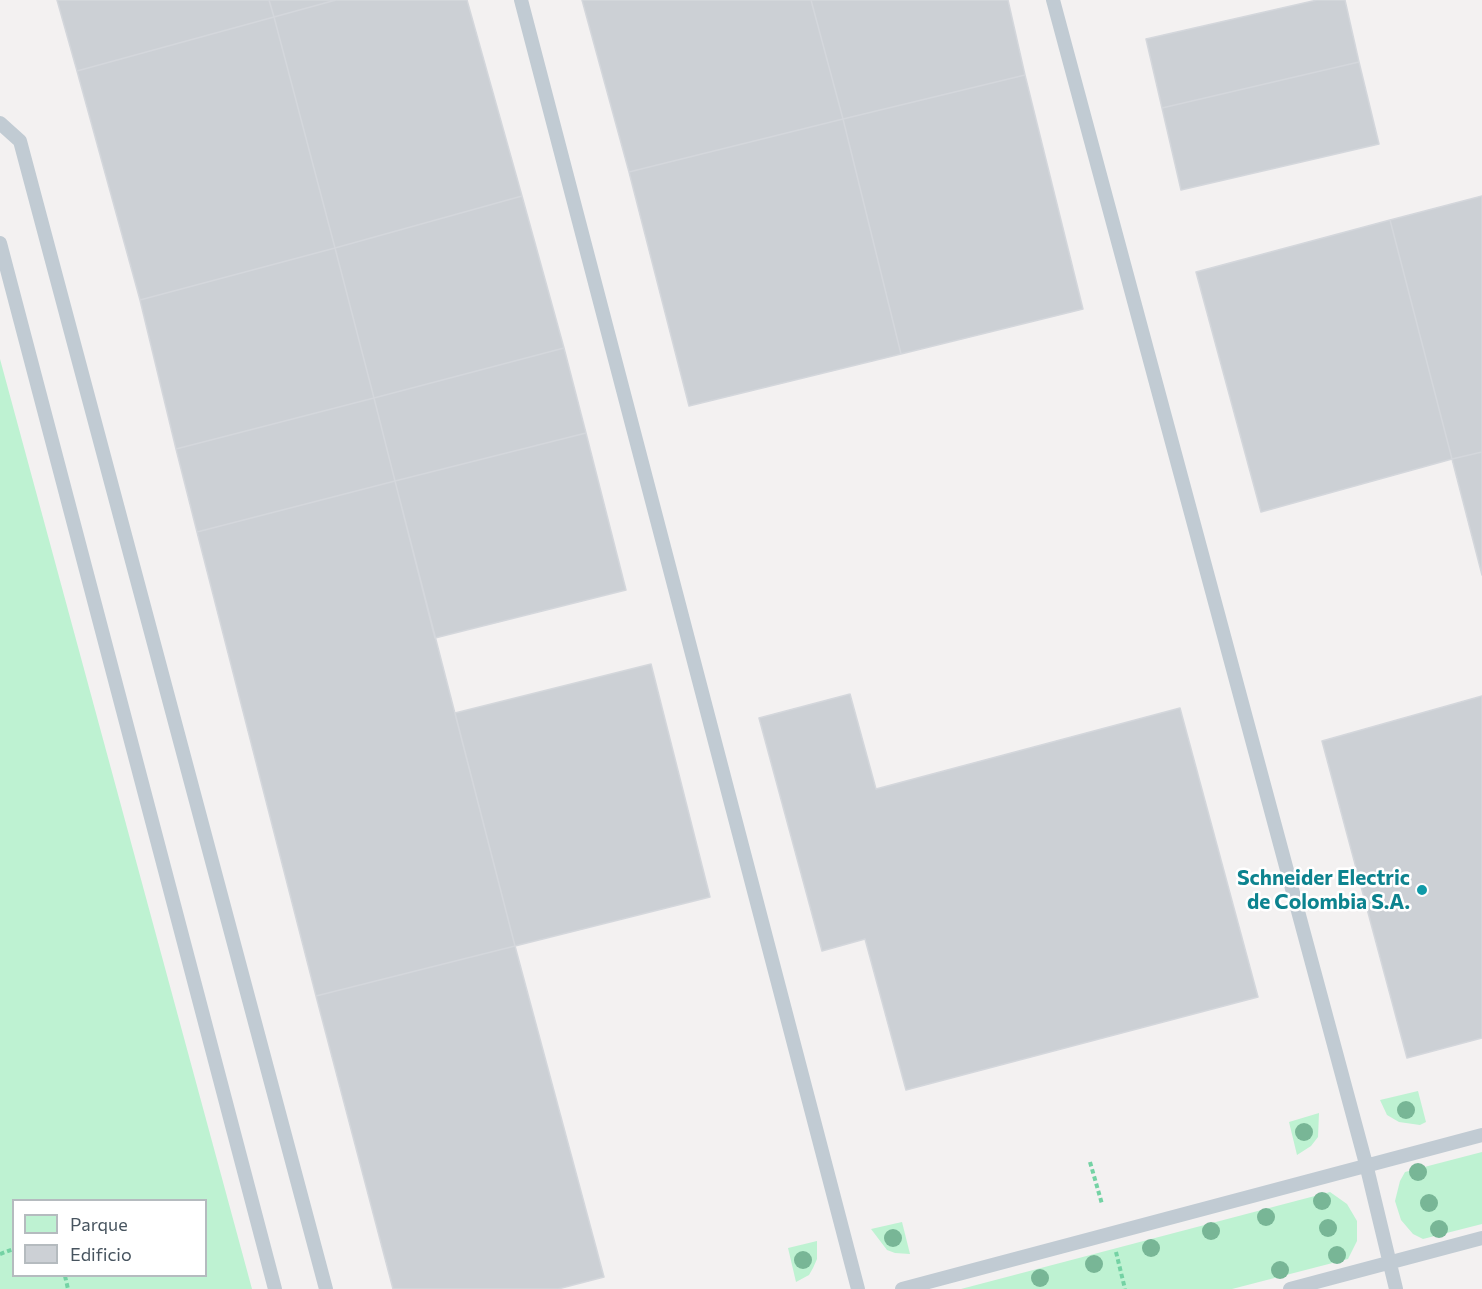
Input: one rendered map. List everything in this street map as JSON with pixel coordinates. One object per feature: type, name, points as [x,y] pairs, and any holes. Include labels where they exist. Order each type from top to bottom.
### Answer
[{"type":"lane","points":[[521,0],[858,1289]]},
{"type":"lane","points":[[1053,0],[1366,1164],[1396,1289]]},
{"type":"lane","points":[[0,123],[20,141],[326,1289]]},
{"type":"lane","points":[[0,243],[275,1289]]},
{"type":"lane","points":[[902,1289],[1482,1135]]},
{"type":"lane","points":[[1290,1289],[1482,1239]]},
{"type":"path","points":[[1090,1162],[1102,1204]]},
{"type":"path","points":[[1115,1249],[1125,1289]]},
{"type":"green space","points":[[0,359],[252,1289],[0,1289]]},
{"type":"green space","points":[[1418,1091],[1426,1122],[1420,1125],[1399,1122],[1387,1115],[1380,1100]]},
{"type":"green space","points":[[1319,1113],[1318,1137],[1311,1146],[1297,1155],[1289,1122]]},
{"type":"green space","points":[[1482,1152],[1482,1224],[1423,1239],[1413,1234],[1401,1220],[1395,1201],[1405,1172]]},
{"type":"green space","points":[[1330,1192],[1347,1204],[1357,1221],[1357,1241],[1348,1259],[1232,1289],[961,1289]]},
{"type":"green space","points":[[902,1222],[910,1254],[887,1250],[871,1229]]},
{"type":"green space","points":[[817,1241],[817,1259],[813,1268],[809,1275],[796,1282],[788,1248]]},
{"type":"building","points":[[57,0],[269,0],[274,17],[77,71]]},
{"type":"building","points":[[269,0],[336,0],[274,17]]},
{"type":"building","points":[[336,0],[467,0],[522,196],[335,248],[274,17]]},
{"type":"building","points":[[582,0],[811,0],[843,119],[629,172]]},
{"type":"building","points":[[811,0],[1008,0],[1025,75],[843,119]]},
{"type":"building","points":[[1317,0],[1345,0],[1359,62],[1162,108],[1146,39]]},
{"type":"building","points":[[274,17],[335,248],[140,300],[77,71]]},
{"type":"building","points":[[1359,62],[1379,144],[1181,190],[1162,108]]},
{"type":"building","points":[[1025,75],[1083,309],[901,354],[843,119]]},
{"type":"building","points":[[843,119],[901,354],[689,406],[629,172]]},
{"type":"building","points":[[522,196],[564,348],[374,398],[335,248]]},
{"type":"building","points":[[1482,196],[1482,452],[1452,459],[1390,220]]},
{"type":"building","points":[[1390,220],[1452,459],[1261,512],[1196,272]]},
{"type":"building","points":[[335,248],[374,398],[176,449],[140,300]]},
{"type":"building","points":[[564,348],[586,433],[395,481],[374,398]]},
{"type":"building","points":[[374,398],[395,481],[197,532],[176,449]]},
{"type":"building","points":[[586,433],[626,590],[435,638],[395,481]]},
{"type":"building","points":[[1482,452],[1482,575],[1452,459]]},
{"type":"building","points":[[395,481],[515,946],[316,996],[197,532]]},
{"type":"building","points":[[651,664],[710,897],[515,946],[455,713]]},
{"type":"building","points":[[850,694],[876,789],[1180,708],[1258,997],[906,1090],[865,939],[822,951],[759,718]]},
{"type":"building","name":"Schneider Electric de Colombia S.A.","points":[[1482,696],[1482,1038],[1407,1058],[1322,741]]},
{"type":"building","points":[[515,946],[604,1277],[558,1289],[393,1289],[316,996]]},
{"type":"place","name":"Schneider Electric de Colombia S.A.","points":[[1422,890]]}]
